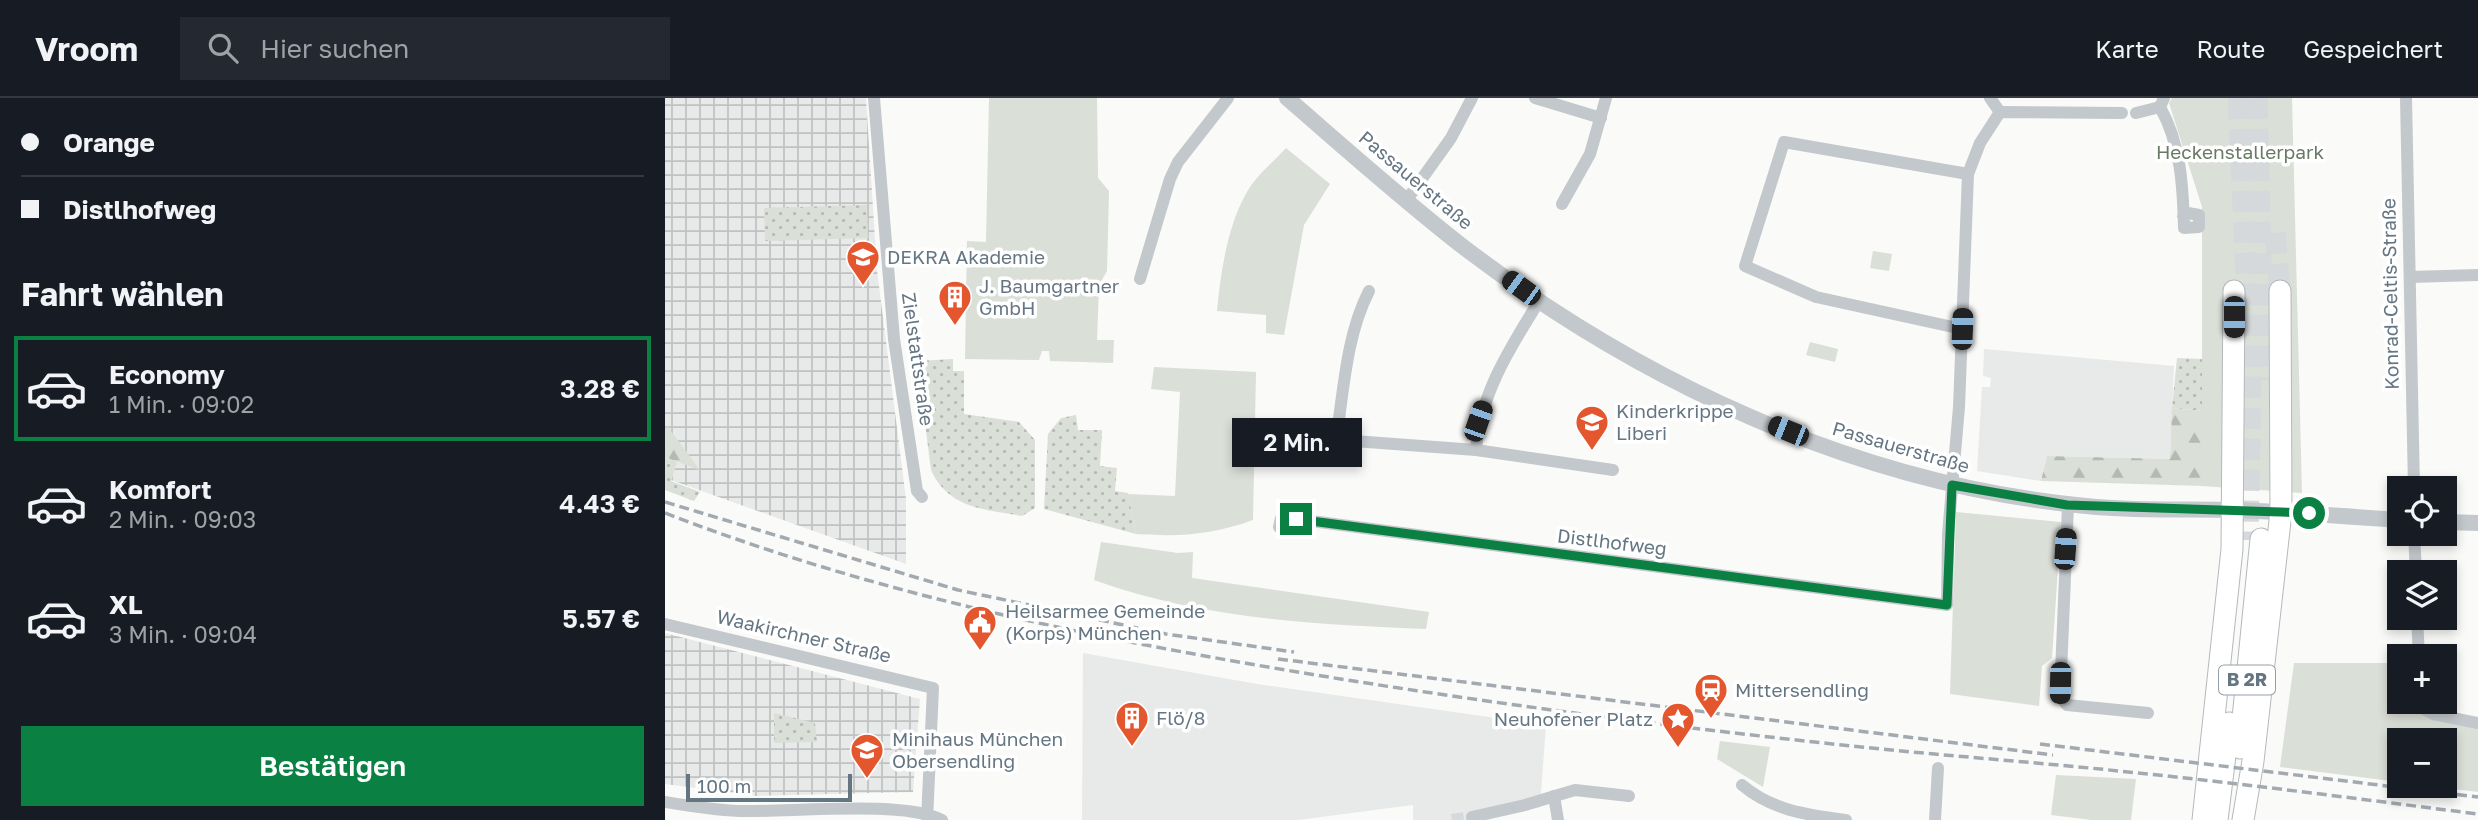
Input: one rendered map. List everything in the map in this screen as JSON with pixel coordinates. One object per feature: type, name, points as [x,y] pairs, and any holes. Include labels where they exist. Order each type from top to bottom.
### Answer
[{"type":"highway","points":[[2243,820],[2256,734],[2281,512],[2280,290]]},
{"type":"highway","points":[[2203,820],[2230,575],[2234,291]]},
{"type":"highway","name":"B 2R","points":[[2217,820],[2255,540],[2231,820]]},
{"type":"street","name":"Zielstattstraße","points":[[874,98],[894,339],[917,491],[922,498]]},
{"type":"street","points":[[1140,279],[1170,179],[1178,162],[1228,98]]},
{"type":"street","name":"Passauerstraße","points":[[1287,98],[1406,201],[1539,301],[1636,361],[1750,416],[1837,452],[1952,485],[2067,505],[2281,512],[2387,519]]},
{"type":"street","points":[[1406,201],[1451,138],[1472,98]]},
{"type":"street","points":[[1535,98],[1601,118]]},
{"type":"street","points":[[1562,204],[1590,154],[1606,98]]},
{"type":"street","points":[[1990,98],[2000,111]]},
{"type":"street","name":"Konrad-Celtis-Straße","points":[[2406,98],[2414,476]]},
{"type":"street","points":[[2136,113],[2162,103],[2178,156],[2183,216]]},
{"type":"street","points":[[2000,111],[2122,113]]},
{"type":"street","points":[[1952,485],[1968,174],[1980,143],[2000,111]]},
{"type":"street","points":[[1962,329],[1816,297],[1745,266],[1784,142],[1968,174]]},
{"type":"street","points":[[2410,276],[2478,275]]},
{"type":"street","points":[[1369,291],[1361,306],[1347,367],[1337,433],[1340,440],[1476,450],[1613,470]]},
{"type":"street","points":[[1476,450],[1478,421],[1487,396],[1539,301]]},
{"type":"street","name":"Distlhofweg","points":[[1279,527],[1281,518],[1296,519],[1947,605],[1952,485]]},
{"type":"street","points":[[2067,505],[2060,697],[2067,705],[2148,713]]},
{"type":"street","points":[[2457,522],[2478,523]]},
{"type":"street","name":"Waakirchner Straße","points":[[665,624],[933,688],[927,816]]},
{"type":"street","points":[[2433,714],[2478,723]]},
{"type":"street","points":[[1935,820],[1938,768]]},
{"type":"street","points":[[1742,785],[1754,795],[1792,816],[1846,820]]},
{"type":"street","points":[[1472,817],[1579,790],[1629,796]]},
{"type":"street","points":[[1554,796],[1558,820]]},
{"type":"street","points":[[665,802],[741,811],[927,816],[942,820]]},
{"type":"shaded area","points":[[665,98],[866,98],[877,270],[906,499],[906,564],[671,480],[677,462],[665,457]]},
{"type":"shaded area","points":[[1984,349],[2174,366],[2170,459],[2047,456],[2041,481],[1977,471],[1982,387],[1990,387],[1991,378],[1983,376]]},
{"type":"shaded area","points":[[665,633],[920,699],[913,792],[756,796],[665,784]]},
{"type":"shaded area","points":[[1083,653],[1257,684],[1546,725],[1540,807],[1479,820],[1413,820],[1413,805],[1298,820],[1082,820]]},
{"type":"green space","points":[[989,98],[1097,98],[1098,178],[1109,191],[1107,271],[1099,285],[1097,340],[1114,340],[1113,363],[1050,361],[1049,351],[1042,351],[1039,360],[965,359],[967,241],[986,242]]},
{"type":"green space","name":"Heckenstallerpark","points":[[2172,98],[2292,98],[2302,493],[2202,486],[2202,207],[2169,103]]},
{"type":"green space","points":[[1286,148],[1330,184],[1304,225],[1284,335],[1266,333],[1266,315],[1217,311],[1224,262],[1237,213],[1252,184]]},
{"type":"green space","points":[[867,205],[868,238],[765,241],[764,208]]},
{"type":"green space","points":[[1873,251],[1892,254],[1889,271],[1870,268]]},
{"type":"green space","points":[[1810,342],[1838,349],[1835,362],[1806,355]]},
{"type":"green space","points":[[2177,358],[2203,359],[2203,411],[2172,408]]},
{"type":"green space","points":[[953,359],[953,371],[964,371],[964,414],[1019,422],[1035,440],[1035,508],[1022,516],[981,509],[958,500],[947,493],[931,470],[917,361]]},
{"type":"green space","points":[[1154,367],[1256,372],[1253,520],[1195,534],[1136,534],[1128,494],[1175,496],[1180,392],[1151,389]]},
{"type":"green space","points":[[2172,408],[2203,411],[2202,486],[2041,481],[2047,456],[2170,459]]},
{"type":"green space","points":[[1076,415],[1078,430],[1102,430],[1100,466],[1117,468],[1115,491],[1128,493],[1136,534],[1044,509],[1048,434],[1061,418]]},
{"type":"green space","points":[[668,427],[700,470],[665,457],[665,428]]},
{"type":"green space","points":[[665,457],[677,462],[671,481],[700,492],[694,501],[665,490]]},
{"type":"green space","points":[[1956,512],[2061,522],[2052,658],[2042,666],[2039,706],[1950,694]]},
{"type":"green space","points":[[1101,542],[1178,553],[1193,552],[1192,578],[1429,612],[1426,629],[1258,617],[1134,593],[1094,580]]},
{"type":"green space","points":[[2294,663],[2387,663],[2387,714],[2444,714],[2478,728],[2478,792],[2457,789],[2457,728],[2387,728],[2387,780],[2280,767]]},
{"type":"green space","points":[[774,713],[815,723],[817,742],[774,743]]},
{"type":"green space","points":[[1720,741],[1770,747],[1763,787],[1717,759]]},
{"type":"green space","points":[[2056,775],[2136,779],[2131,820],[2092,820],[2051,815]]},
{"type":"tunnel","points":[[2238,98],[2251,379],[2248,540]]},
{"type":"tunnel","points":[[2257,98],[2264,380]]},
{"type":"tunnel","points":[[2275,233],[2280,291]]},
{"type":"tunnel","points":[[1452,820],[1472,817]]},
{"type":"railway","points":[[665,502],[958,590],[1166,634],[1294,652]]},
{"type":"railway","points":[[665,513],[832,570],[916,593],[1087,633],[1260,666],[1668,725],[1861,747],[2164,776],[2478,814]]},
{"type":"railway","points":[[1278,659],[2053,755]]},
{"type":"railway","points":[[2040,744],[2478,797]]},
{"type":"place","name":"DEKRA Akademie","points":[[863,287]]},
{"type":"place","name":"J. Baumgartner GmbH","points":[[955,327]]},
{"type":"place","name":"Kinderkrippe Liberi","points":[[1592,452]]},
{"type":"place","name":"Heilsarmee Gemeinde (Korps) München","points":[[980,652]]},
{"type":"place","name":"Mittersendling","points":[[1711,720]]},
{"type":"place","name":"Flö/8","points":[[1132,748]]},
{"type":"place","name":"Neuhofener Platz","points":[[1678,749]]},
{"type":"place","name":"Minihaus München Obersendling","points":[[867,780]]},
{"type":"route","points":[[1296,519],[1947,605],[1952,485],[2067,505],[2309,513]]}]
